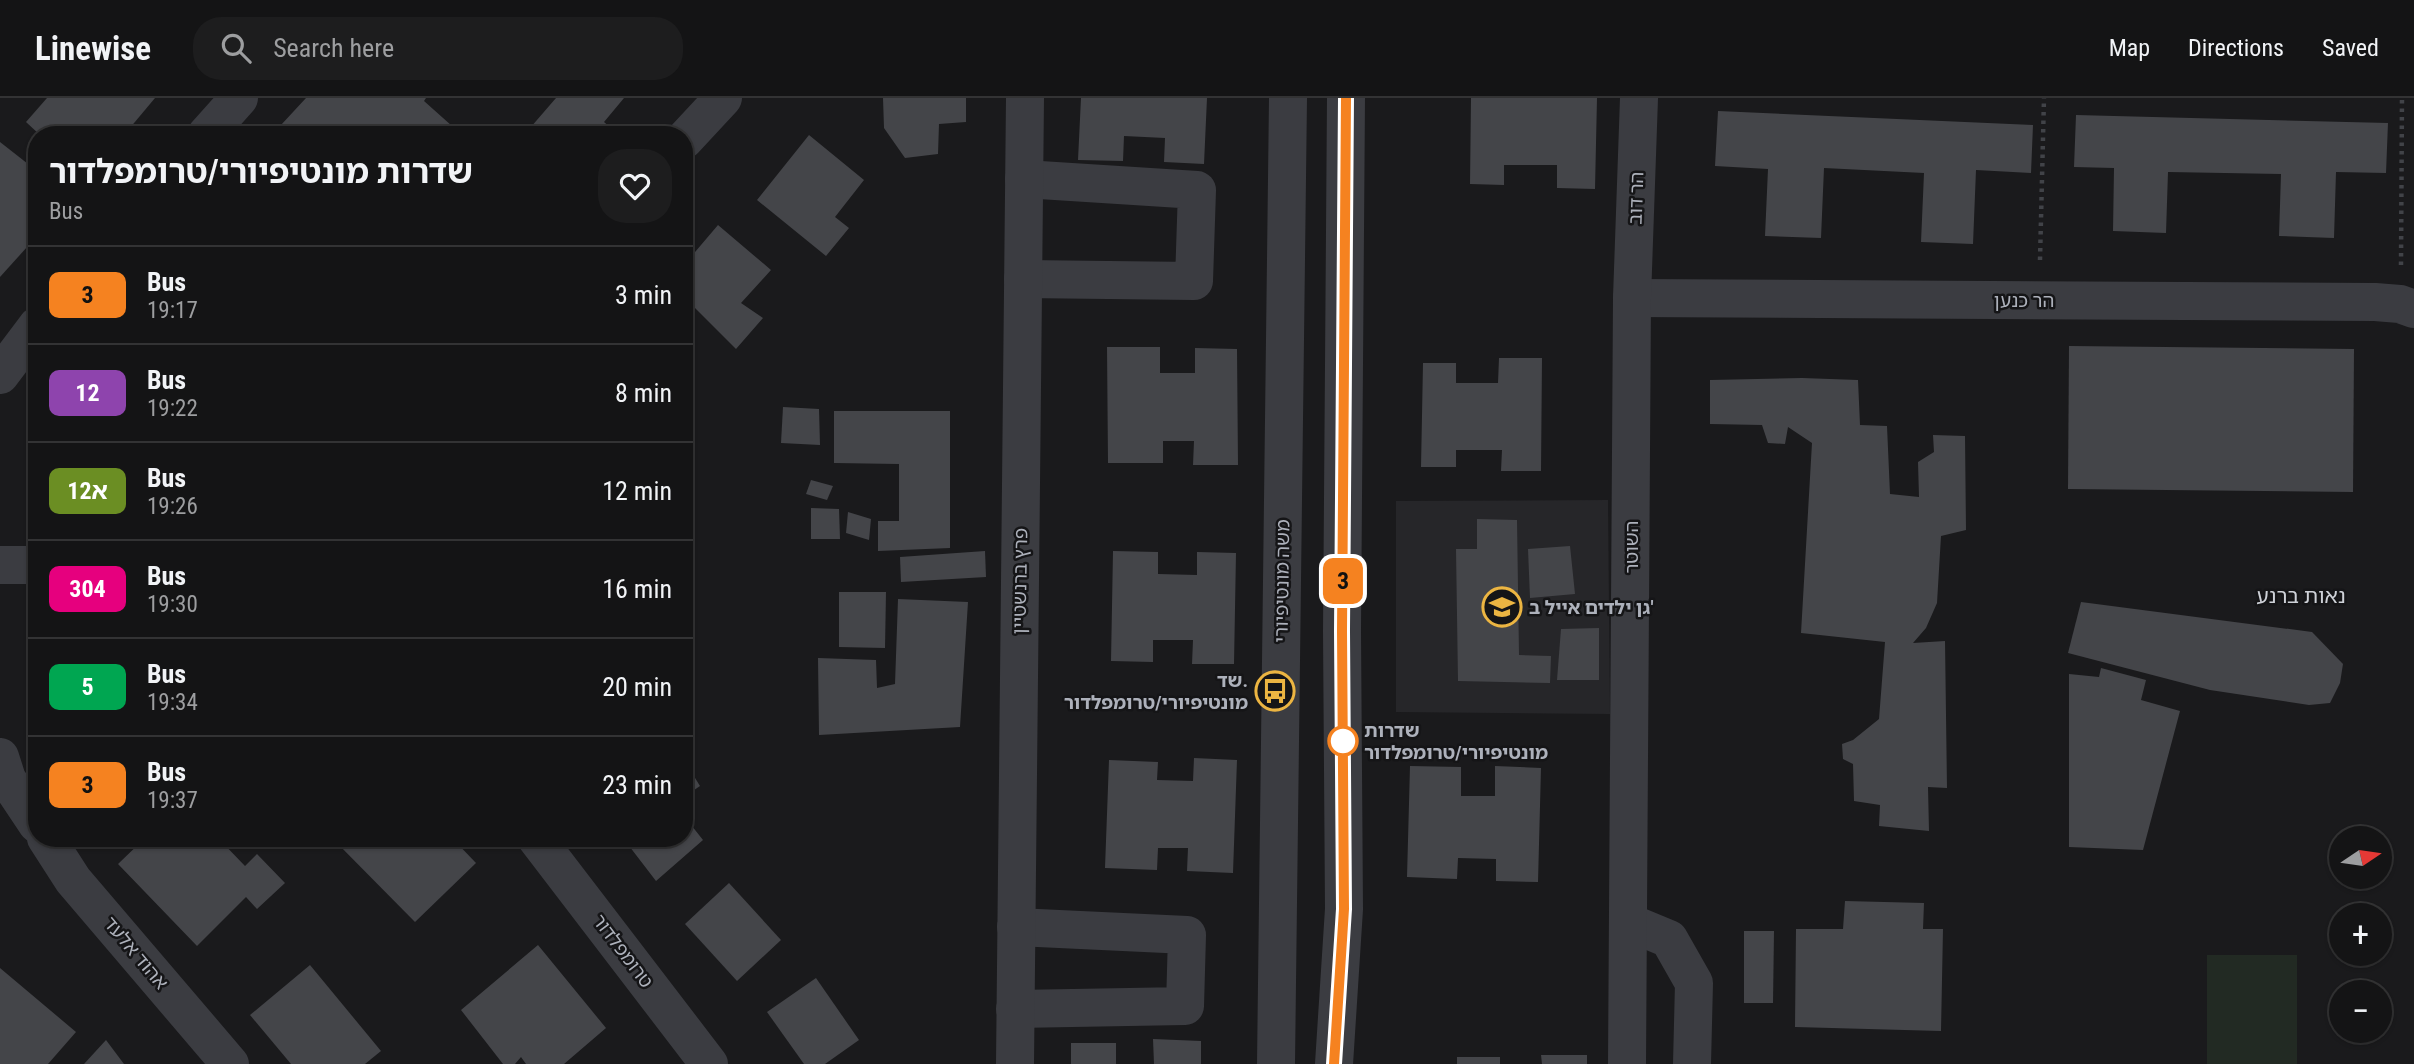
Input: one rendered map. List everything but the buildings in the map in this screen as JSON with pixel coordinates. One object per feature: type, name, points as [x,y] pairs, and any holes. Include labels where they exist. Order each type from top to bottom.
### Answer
[{"type":"street","points":[[214,126],[239,98]]},
{"type":"street","points":[[693,130],[723,98]]},
{"type":"street","name":"פרץ ברנשטיין","points":[[1014,1064],[1025,98]]},
{"type":"street","name":"משה מונטיפיורי","points":[[1276,1064],[1287,98]]},
{"type":"street","points":[[1334,1064],[1344,909],[1342,631],[1346,98]]},
{"type":"street","name":"הר דוב","points":[[1632,298],[1639,98]]},
{"type":"street","points":[[1023,279],[1194,281],[1197,190],[1024,178]]},
{"type":"street","name":"הר כנען","points":[[1632,298],[2361,302],[2407,307]]},
{"type":"street","name":"השוטר","points":[[1627,1064],[1632,298]]},
{"type":"street","points":[[0,375],[28,338]]},
{"type":"street","points":[[0,565],[28,565]]},
{"type":"street","points":[[0,757],[7,779],[28,810]]},
{"type":"street","name":"אהוד אלעד","points":[[52,847],[74,880],[230,1064]]},
{"type":"street","name":"טרומפלדור","points":[[543,847],[709,1064]]},
{"type":"street","points":[[1628,922],[1669,939],[1694,983],[1692,1064]]},
{"type":"street","points":[[1015,1009],[1185,1006],[1187,935],[1016,927]]},
{"type":"path","points":[[2039,300],[2044,98]]},
{"type":"path","points":[[2402,98],[2407,307]]},
{"type":"shaded area","name":"גן ילדים אייל ב'","points":[[1608,500],[1610,714],[1396,712],[1396,501]]},
{"type":"shaded area","points":[[2207,955],[2297,955],[2297,1064],[2207,1064]]},
{"type":"bus line","name":"3","points":[[1334,1064],[1344,909],[1342,631],[1346,98]]},
{"type":"place","name":"גן ילדים אייל ב'","points":[[1502,607]]},
{"type":"place","name":"שד. מונטיפיורי/טרומפלדור","points":[[1275,691]]},
{"type":"place","name":"שדרות מונטיפיורי/טרומפלדור","points":[[1343,741]]},
{"type":"district","name":"נאות ברנע","points":[[2301,596]]}]
